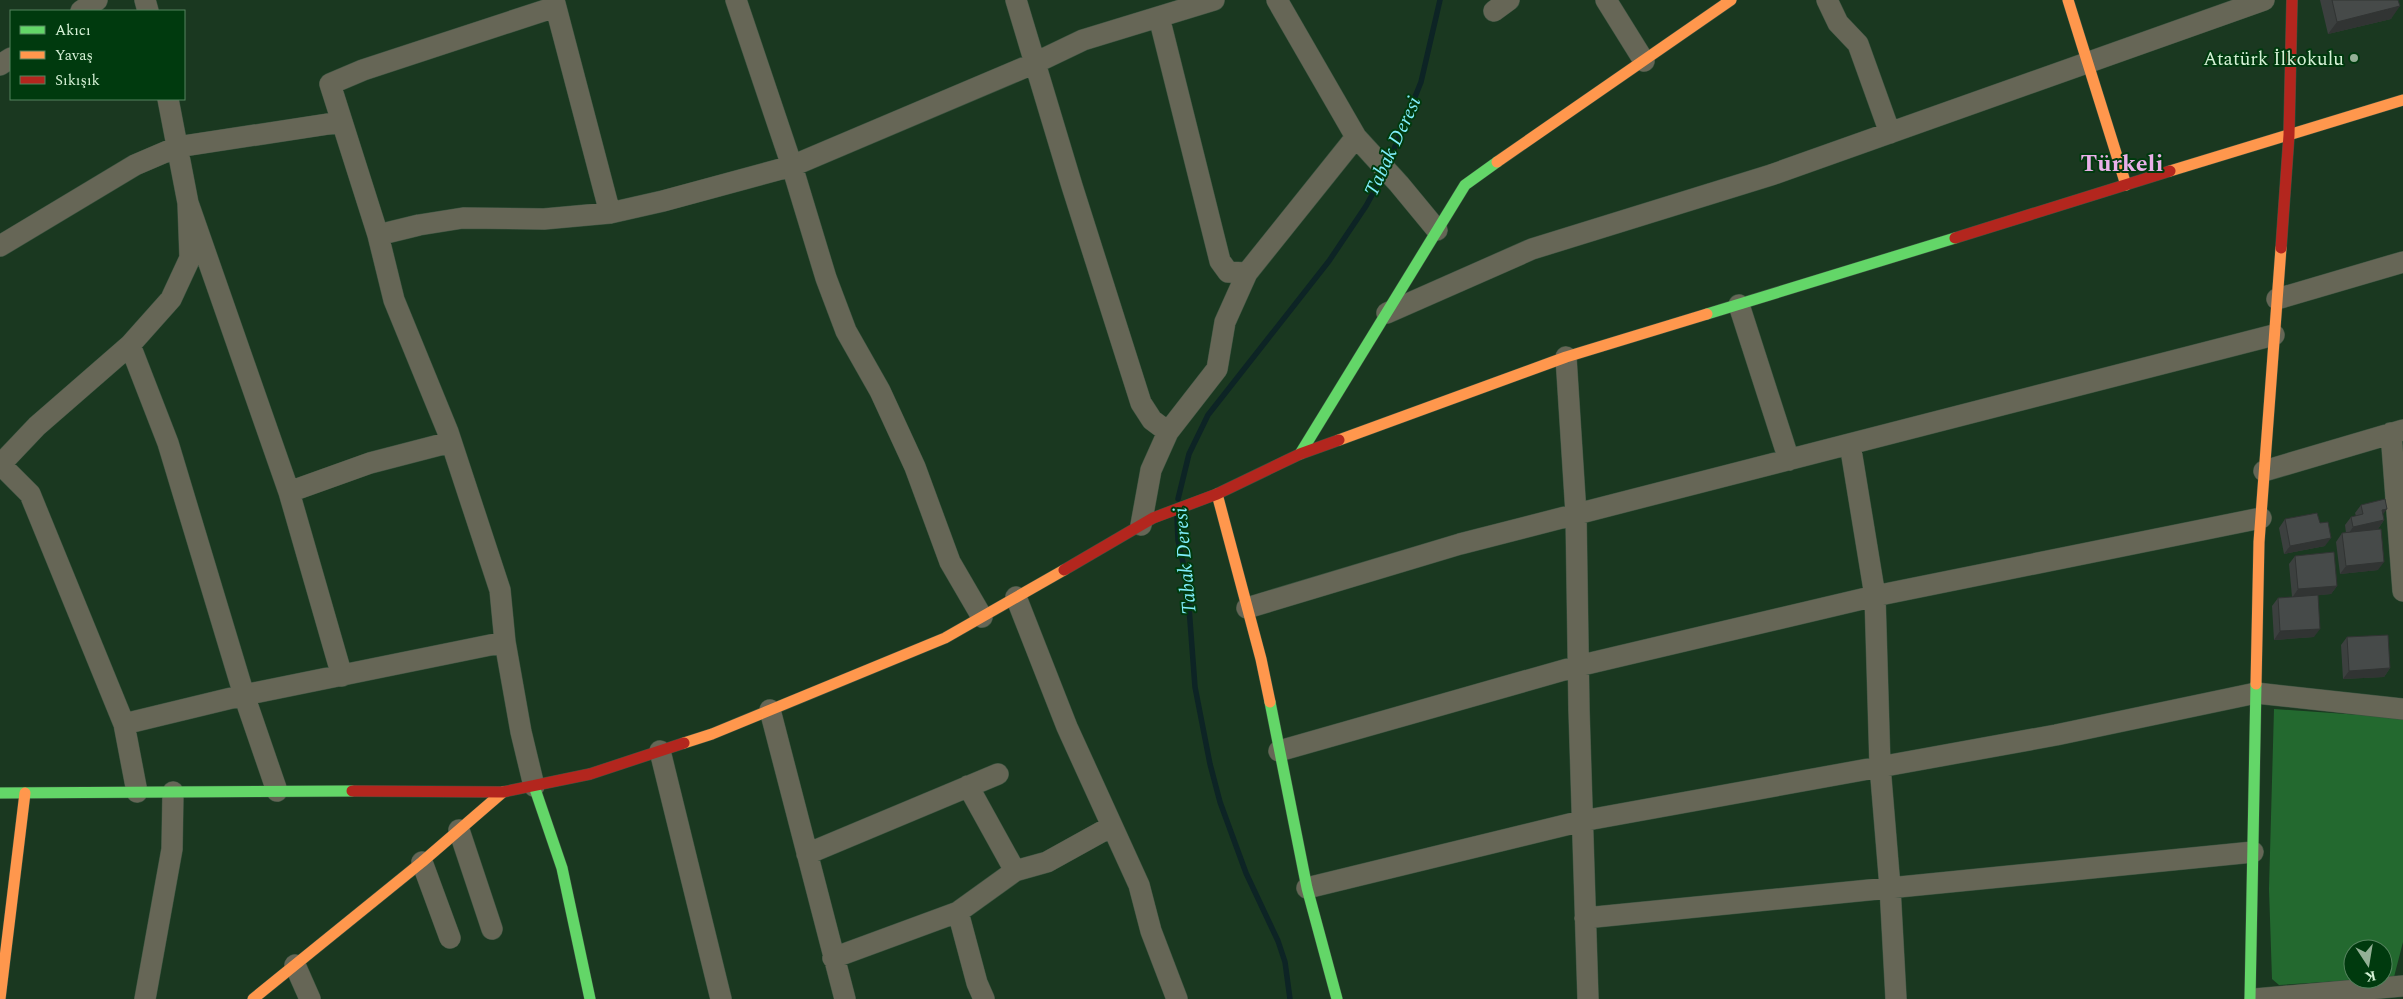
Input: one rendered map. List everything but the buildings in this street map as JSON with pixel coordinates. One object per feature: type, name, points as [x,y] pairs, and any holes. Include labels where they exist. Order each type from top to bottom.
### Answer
[{"type":"street","points":[[82,10],[97,0]]},
{"type":"street","points":[[736,0],[792,166],[826,278],[846,331],[880,391],[916,467],[950,562],[982,617]]},
{"type":"street","points":[[1016,0],[1141,403],[1152,420],[1168,432]]},
{"type":"street","points":[[378,235],[419,225],[463,218],[544,219],[610,213],[663,201],[792,166],[1035,63],[1083,40],[1214,0]]},
{"type":"street","points":[[1277,0],[1356,137],[1399,184],[1437,230]]},
{"type":"street","points":[[1606,0],[1644,61]]},
{"type":"street","points":[[1300,454],[1465,185],[1731,0]]},
{"type":"street","points":[[1827,0],[1838,24],[1858,44],[1890,133]]},
{"type":"street","points":[[2068,0],[2126,185]]},
{"type":"street","points":[[1387,314],[1532,249],[1771,175],[2264,0]]},
{"type":"street","points":[[2250,999],[2261,518],[2289,135],[2292,0]]},
{"type":"street","points":[[585,997],[562,868],[534,786],[521,732],[505,642],[500,590],[451,442],[394,300],[378,235],[330,84],[363,70],[555,3],[610,213]]},
{"type":"street","points":[[1159,17],[1220,261],[1228,272],[1247,273]]},
{"type":"street","points":[[168,100],[188,203],[289,492],[342,676]]},
{"type":"street","points":[[0,793],[503,792],[590,774],[712,734],[945,638],[1147,522],[1217,494],[1300,454],[1566,357],[2403,100]]},
{"type":"street","points":[[0,246],[135,165],[177,147],[341,122]]},
{"type":"street","points":[[1147,522],[1151,470],[1168,432],[1217,369],[1226,322],[1247,273],[1356,137]]},
{"type":"street","points":[[137,792],[124,724],[30,494],[0,465],[37,426],[130,345],[171,299],[190,258],[188,203]]},
{"type":"street","points":[[2277,299],[2403,262]]},
{"type":"street","points":[[1739,305],[1789,460]]},
{"type":"street","points":[[1247,608],[1460,544],[2274,335]]},
{"type":"street","points":[[130,345],[168,443],[244,696],[277,791]]},
{"type":"street","points":[[1566,357],[1576,514],[1578,666],[1588,999],[1584,999]]},
{"type":"street","points":[[2264,470],[2397,431],[2403,591]]},
{"type":"street","points":[[289,492],[370,463],[451,442]]},
{"type":"street","points":[[1850,444],[1875,596],[1880,766],[1890,887],[1896,999]]},
{"type":"street","points":[[1217,494],[1261,659],[1307,888],[1337,999]]},
{"type":"street","points":[[1279,751],[1578,666],[1875,596],[2261,518]]},
{"type":"street","points":[[1016,597],[1067,726],[1139,885],[1151,930],[1177,999]]},
{"type":"street","points":[[124,724],[244,696],[505,642]]},
{"type":"street","points":[[1307,888],[1582,821],[2056,735],[2256,694],[2403,709]]},
{"type":"street","points":[[770,710],[845,999]]},
{"type":"street","points":[[660,751],[721,999]]},
{"type":"street","points":[[807,854],[998,774]]},
{"type":"street","points":[[968,786],[1015,871]]},
{"type":"street","points":[[145,999],[172,849],[174,792]]},
{"type":"street","points":[[253,999],[422,862],[503,792]]},
{"type":"street","points":[[0,999],[25,793]]},
{"type":"street","points":[[833,958],[958,912],[1015,871],[1047,862],[1112,826]]},
{"type":"street","points":[[459,830],[492,929]]},
{"type":"street","points":[[1585,918],[2253,852]]},
{"type":"street","points":[[422,862],[450,938]]},
{"type":"street","points":[[958,912],[977,983],[984,999]]},
{"type":"street","points":[[295,965],[310,999]]},
{"type":"street","points":[[2255,999],[2403,986]]},
{"type":"green space","points":[[2274,709],[2403,718],[2403,942],[2394,977],[2393,939],[2343,939],[2343,981],[2279,985],[2272,979],[2269,889]]},
{"type":"waterway","name":"Tabak Deresi","points":[[1388,164],[1421,82],[1440,0]]},
{"type":"waterway","name":"Tabak Deresi","points":[[1178,499],[1189,454],[1208,415],[1329,261],[1366,206],[1383,175]]},
{"type":"waterway","name":"Tabak Deresi","points":[[1177,516],[1178,540],[1187,581],[1195,687],[1210,764],[1220,802],[1246,873],[1278,941],[1285,962],[1290,999]]},
{"type":"traffic: fast","points":[[1300,454],[1465,185],[1497,162]]},
{"type":"traffic: fast","points":[[1707,314],[1955,238]]},
{"type":"traffic: fast","points":[[2250,999],[2256,684]]},
{"type":"traffic: fast","points":[[1270,702],[1307,888],[1337,999]]},
{"type":"traffic: fast","points":[[534,786],[562,868],[590,999]]},
{"type":"traffic: fast","points":[[0,793],[352,791]]},
{"type":"traffic: slow","points":[[1497,162],[1731,0]]},
{"type":"traffic: slow","points":[[2068,0],[2126,185]]},
{"type":"traffic: slow","points":[[2170,171],[2403,100]]},
{"type":"traffic: slow","points":[[2256,684],[2259,542],[2281,248]]},
{"type":"traffic: slow","points":[[1339,440],[1566,357],[1707,314]]},
{"type":"traffic: slow","points":[[1217,494],[1261,659],[1270,702]]},
{"type":"traffic: slow","points":[[684,743],[712,734],[945,638],[1064,570]]},
{"type":"traffic: slow","points":[[253,999],[422,862],[503,792]]},
{"type":"traffic: slow","points":[[0,999],[25,793]]},
{"type":"traffic: jam","points":[[2281,248],[2289,135],[2292,0]]},
{"type":"traffic: jam","points":[[1955,238],[2170,171]]},
{"type":"traffic: jam","points":[[1064,570],[1153,518],[1217,494],[1300,454],[1339,440]]},
{"type":"traffic: jam","points":[[352,791],[503,792],[590,774],[684,743]]},
{"type":"place","name":"Atatürk İlkokulu","points":[[2354,58]]},
{"type":"district","name":"Türkeli","points":[[2122,163]]}]
